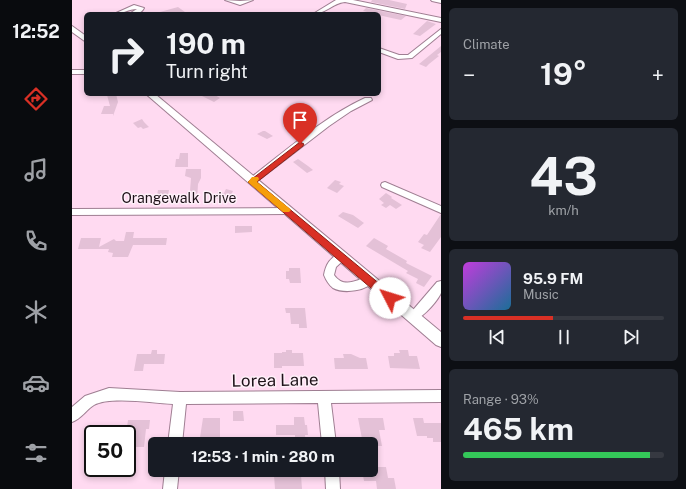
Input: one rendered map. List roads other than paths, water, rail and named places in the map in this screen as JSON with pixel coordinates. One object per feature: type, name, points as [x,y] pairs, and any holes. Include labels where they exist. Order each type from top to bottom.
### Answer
[{"type":"main road","points":[[72,28],[84,38]]},
{"type":"main road","points":[[152,96],[413,317],[436,332],[441,341]]},
{"type":"street","points":[[228,0],[240,3],[250,0]]},
{"type":"street","points":[[319,12],[338,1],[345,0],[441,20]]},
{"type":"street","points":[[434,0],[441,1]]},
{"type":"street","points":[[122,12],[134,7],[141,8],[136,12]]},
{"type":"street","points":[[381,51],[398,57],[410,57],[441,31]]},
{"type":"street","points":[[72,72],[84,72]]},
{"type":"street","points":[[252,182],[326,124],[352,106],[368,100]]},
{"type":"street","points":[[385,185],[441,210]]},
{"type":"street","name":"Orangewalk Drive","points":[[72,212],[287,211]]},
{"type":"street","points":[[342,257],[331,265],[329,275],[333,281],[350,288],[357,287],[369,280]]},
{"type":"street","points":[[413,317],[421,310],[441,286]]},
{"type":"street","name":"Lorea Lane","points":[[72,416],[90,400],[109,394],[180,398],[441,396]]},
{"type":"street","points":[[324,396],[328,437]]},
{"type":"street","points":[[176,437],[180,398]]},
{"type":"street","points":[[170,489],[171,477]]},
{"type":"street","points":[[332,477],[333,489]]}]
